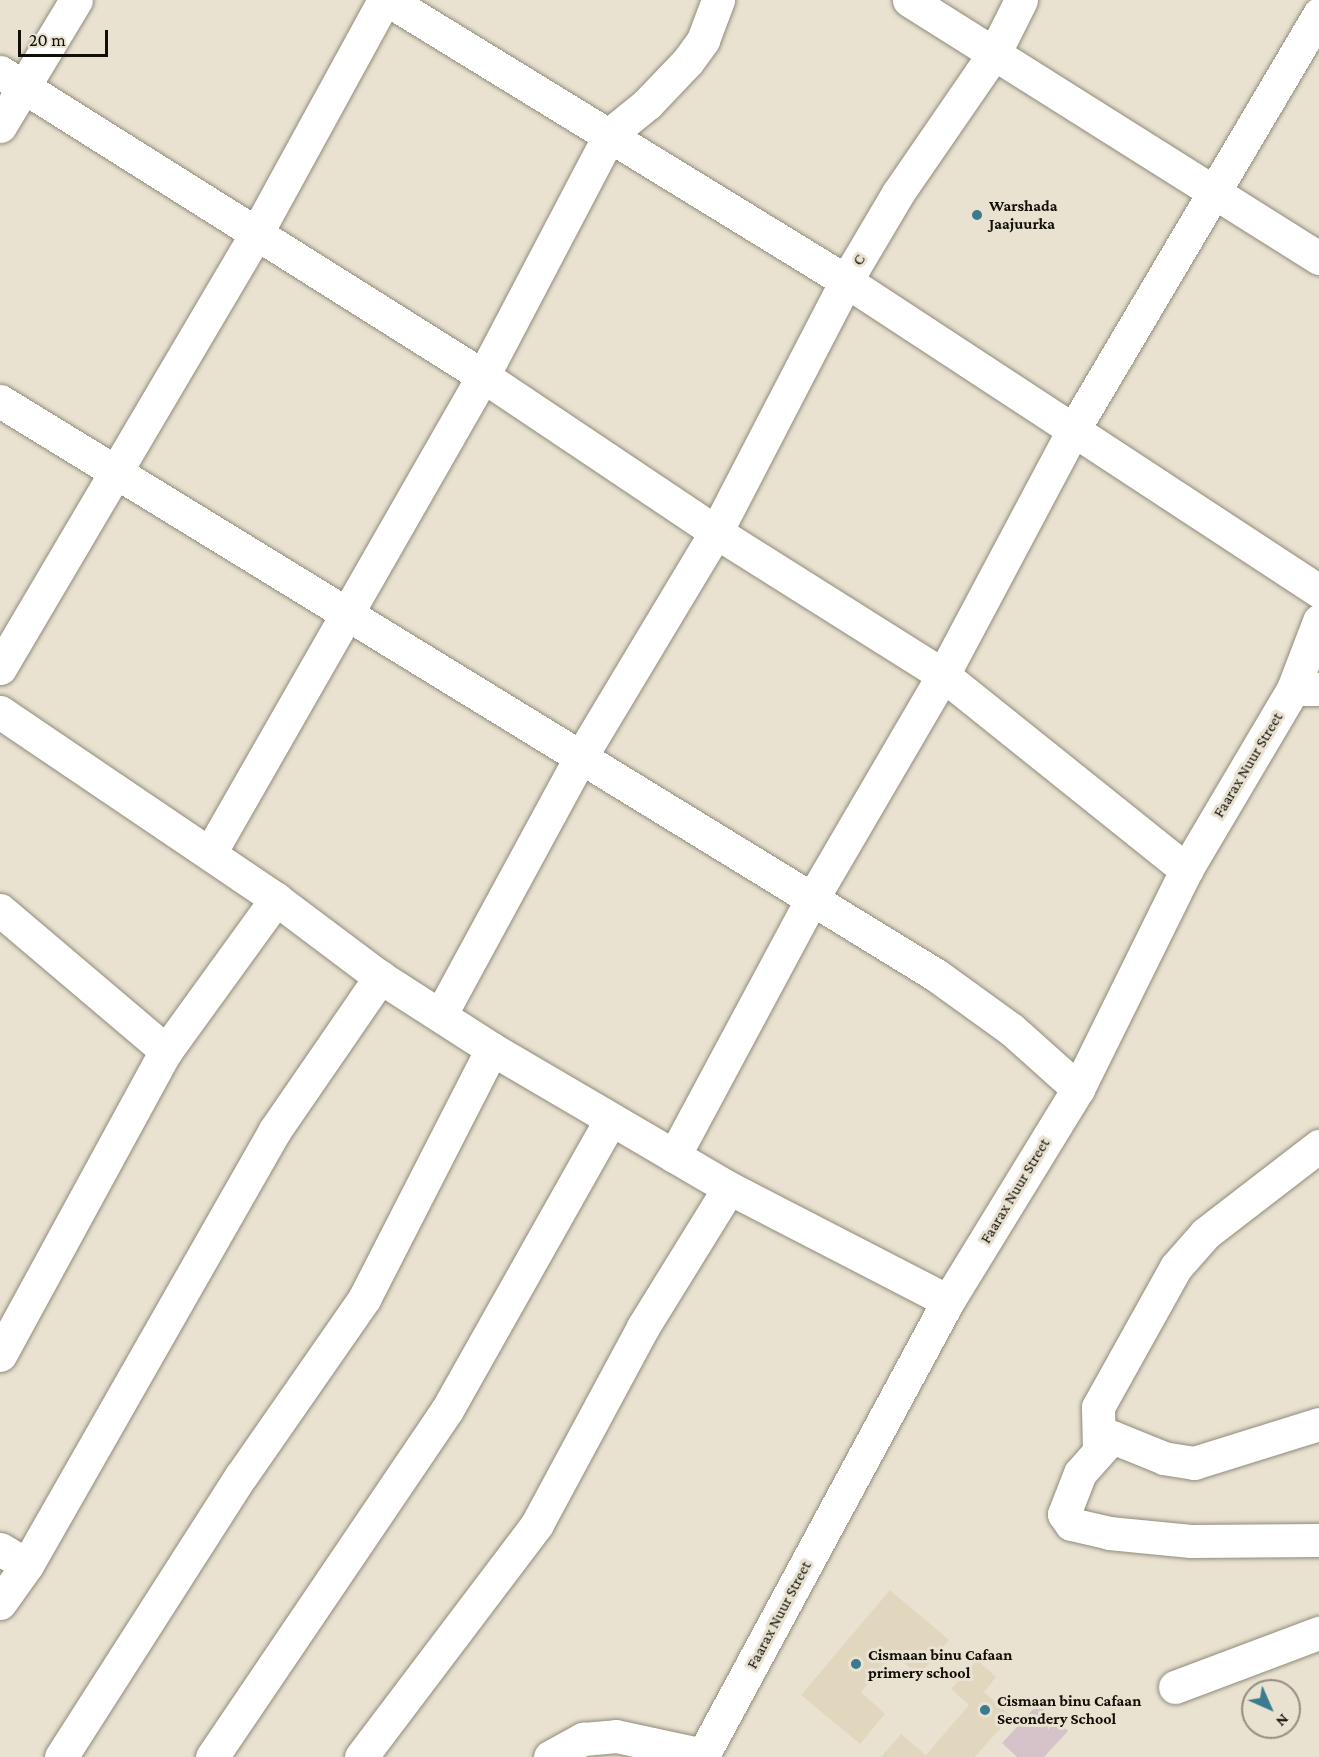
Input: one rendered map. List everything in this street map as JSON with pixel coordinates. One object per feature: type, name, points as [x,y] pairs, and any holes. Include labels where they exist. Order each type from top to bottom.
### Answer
[{"type":"street","points":[[0,126],[12,79],[76,0]]},
{"type":"street","points":[[0,668],[114,468],[256,234],[386,0],[610,134],[846,281],[1075,428],[1319,591]]},
{"type":"street","points":[[210,853],[345,612],[483,376],[610,134],[647,104],[688,61],[703,40],[718,0]]},
{"type":"street","points":[[909,0],[1319,258]]},
{"type":"street","name":"C","points":[[441,1014],[580,758],[716,532],[846,281],[898,193],[995,52],[1021,0]]},
{"type":"street","points":[[674,1156],[811,901],[943,675],[1075,428],[1319,14]]},
{"type":"street","points":[[12,79],[483,376],[716,532],[943,675],[1186,870]]},
{"type":"street","points":[[0,400],[114,468],[811,901],[936,975],[1011,1029],[1078,1089]]},
{"type":"street","name":"Faarax Nuur Street","points":[[703,1756],[948,1301],[1078,1089],[1186,870],[1306,689],[1319,621]]},
{"type":"street","points":[[0,712],[210,853],[381,976],[492,1049],[729,1188],[948,1301]]},
{"type":"street","points":[[0,1355],[166,1051],[276,899]]},
{"type":"street","points":[[0,910],[166,1051]]},
{"type":"street","points":[[0,1603],[14,1557],[275,1130],[381,976]]},
{"type":"street","points":[[62,1757],[240,1476],[364,1299],[492,1049]]},
{"type":"street","points":[[212,1757],[447,1410],[611,1119]]},
{"type":"street","points":[[1099,1449],[1098,1407],[1176,1267],[1206,1233],[1319,1146]]},
{"type":"street","points":[[361,1757],[537,1524],[644,1327],[729,1188]]},
{"type":"street","points":[[1319,1424],[1194,1463],[1164,1458],[1112,1437],[1080,1473],[1064,1514],[1071,1524],[1109,1533],[1191,1541],[1319,1540]]},
{"type":"street","points":[[1176,1687],[1319,1633]]},
{"type":"street","points":[[550,1757],[583,1738],[616,1736],[703,1756]]},
{"type":"shaded area","name":"Cismaan binu Cafaan primery school","points":[[890,1590],[949,1640],[919,1675],[893,1654],[861,1692],[885,1714],[860,1744],[801,1695]]},
{"type":"shaded area","name":"Cismaan binu Cafaan Secondery School","points":[[977,1660],[996,1677],[984,1692],[1011,1716],[975,1757],[881,1757],[901,1734],[926,1755],[969,1705],[951,1689]]},
{"type":"building","points":[[1038,1704],[1068,1731],[1044,1757],[1017,1757],[1002,1743]]},
{"type":"place","name":"Warshada Jaajuurka","points":[[977,215]]},
{"type":"place","name":"Cismaan binu Cafaan primery school","points":[[856,1664]]},
{"type":"place","name":"Cismaan binu Cafaan Secondery School","points":[[985,1710]]}]
